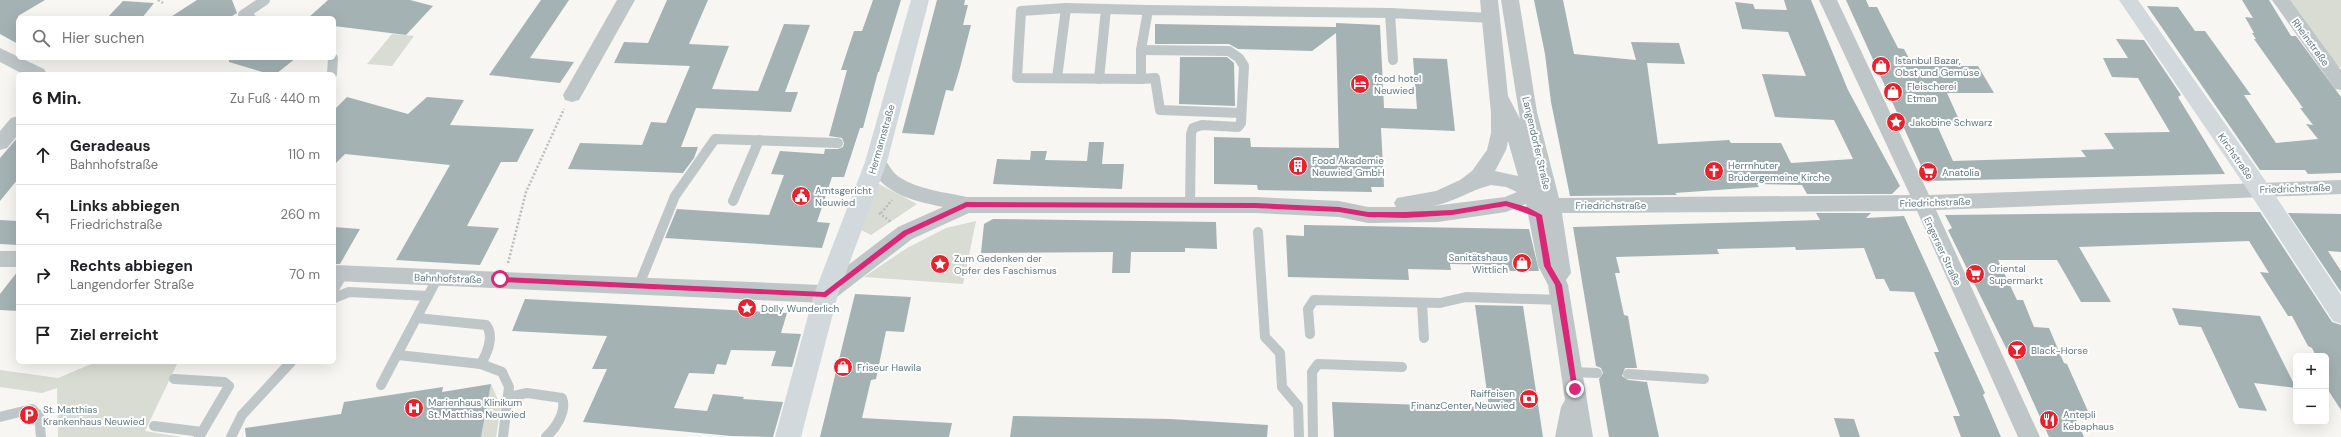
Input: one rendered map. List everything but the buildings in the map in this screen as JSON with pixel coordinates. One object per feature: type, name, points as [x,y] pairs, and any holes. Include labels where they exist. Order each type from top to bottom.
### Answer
[{"type":"street","points":[[572,95],[626,0]]},
{"type":"street","name":"Hermannstraße","points":[[788,437],[826,294],[876,162],[920,0]]},
{"type":"street","name":"Langendorfer Straße","points":[[1489,0],[1499,96],[1511,118],[1522,161],[1539,185]]},
{"type":"street","name":"Langendorfer Straße","points":[[1510,0],[1539,185],[1545,210],[1548,266],[1560,292],[1582,437]]},
{"type":"street","name":"Engerser Straße","points":[[1828,0],[1892,134],[1921,203],[2029,437]]},
{"type":"street","name":"Kirchstraße","points":[[2128,0],[2259,189],[2341,314]]},
{"type":"street","name":"Rheinstraße","points":[[2281,0],[2341,84]]},
{"type":"street","points":[[0,54],[34,72]]},
{"type":"street","name":"Friedrichstraße","points":[[1339,209],[1363,204],[1434,200],[1454,194],[1472,182],[1488,167],[1498,145],[1501,125],[1499,96]]},
{"type":"street","points":[[0,144],[16,125]]},
{"type":"street","name":"Friedrichstraße","points":[[876,162],[891,181],[904,188],[917,194],[966,205],[1190,204],[1339,209],[1368,215],[1438,214],[1506,204],[1522,199],[1539,185]]},
{"type":"street","name":"Friedrichstraße","points":[[1472,182],[1485,179],[1499,179],[1516,183],[1539,185]]},
{"type":"street","name":"Friedrichstraße","points":[[1506,204],[1545,210],[1921,203],[2341,187]]},
{"type":"street","name":"Friedrichstraße","points":[[826,294],[905,233],[966,205]]},
{"type":"street","points":[[0,259],[16,260]]},
{"type":"street","name":"Bahnhofstraße","points":[[337,279],[360,283],[438,277],[826,294]]},
{"type":"street","name":"Langendorfer Straße","points":[[1566,437],[1574,380]]},
{"type":"lane","points":[[246,16],[243,15],[265,0]]},
{"type":"lane","points":[[1241,113],[1160,110],[1155,78],[1017,78],[1021,11],[1066,8],[1280,13],[1390,13],[1492,18]]},
{"type":"lane","points":[[1057,78],[1066,8]]},
{"type":"lane","points":[[1099,79],[1106,9]]},
{"type":"lane","points":[[1141,79],[1142,50],[1148,10]]},
{"type":"lane","points":[[1390,13],[1393,60]]},
{"type":"lane","points":[[1142,50],[1229,50],[1239,58],[1244,66],[1241,123],[1238,127],[1202,125],[1194,128],[1191,134],[1190,204]]},
{"type":"lane","points":[[332,72],[333,60]]},
{"type":"lane","points":[[639,285],[675,196],[715,139],[838,143]]},
{"type":"lane","points":[[733,201],[758,140]]},
{"type":"lane","points":[[1258,232],[1265,337],[1280,353],[1282,387],[1298,406],[1299,437]]},
{"type":"lane","points":[[381,385],[422,318],[428,296],[438,277]]},
{"type":"lane","points":[[336,297],[360,283],[428,296]]},
{"type":"lane","points":[[1310,334],[1308,309],[1314,300],[1440,303],[1466,297],[1560,292]]},
{"type":"lane","points":[[1422,303],[1424,338]]},
{"type":"lane","points":[[422,318],[483,323],[489,327],[488,350],[481,364]]},
{"type":"lane","points":[[398,355],[481,364],[496,368],[506,377],[509,387],[503,437]]},
{"type":"lane","points":[[231,437],[244,410],[273,384],[289,364]]},
{"type":"lane","points":[[1313,437],[1312,372],[1318,364],[1402,367]]},
{"type":"lane","points":[[1574,380],[1597,373]]},
{"type":"lane","points":[[1628,374],[1704,379]]},
{"type":"lane","points":[[154,426],[201,434],[229,386],[224,382],[174,379]]},
{"type":"lane","points":[[508,397],[527,393],[558,396],[562,398],[564,406],[552,430],[546,437]]},
{"type":"lane","points":[[0,417],[24,409],[33,409],[38,412],[41,418],[41,437]]},
{"type":"path","points":[[158,0],[163,3]]},
{"type":"path","points":[[500,279],[509,262],[526,192],[535,169],[555,124],[572,95]]},
{"type":"path","points":[[859,210],[881,213],[905,233]]},
{"type":"shaded area","points":[[2288,0],[2341,0],[2341,67],[2335,67]]},
{"type":"shaded area","points":[[392,34],[414,36],[392,66],[367,64]]},
{"type":"shaded area","points":[[875,182],[917,204],[871,235],[861,230]]},
{"type":"shaded area","points":[[976,221],[963,284],[864,277],[907,248],[946,228]]},
{"type":"shaded area","points":[[91,364],[177,364],[145,431],[181,437],[58,437],[57,388],[42,393],[0,387],[0,370],[58,378]]},
{"type":"shaded area","points":[[491,384],[501,407],[496,437],[481,437]]},
{"type":"place","name":"Istanbul Bazar, Obst und Gemüse","points":[[1881,66]]},
{"type":"place","name":"food hotel Neuwied","points":[[1360,84]]},
{"type":"place","name":"Fleischerei Etman","points":[[1893,92]]},
{"type":"place","name":"Jakobine Schwarz","points":[[1896,122]]},
{"type":"place","name":"Food Akademie Neuwied GmbH","points":[[1298,166]]},
{"type":"place","name":"Herrnhuter Brüdergemeine Kirche","points":[[1714,171]]},
{"type":"place","name":"Anatolia","points":[[1928,172]]},
{"type":"place","name":"Amtsgericht Neuwied","points":[[801,196]]},
{"type":"place","name":"Sanitätshaus Wittlich","points":[[1522,263]]},
{"type":"place","name":"Zum Gedenken der Opfer des Faschismus","points":[[940,264]]},
{"type":"place","name":"Oriental Supermarkt","points":[[1975,274]]},
{"type":"place","name":"Dolly Wunderlich","points":[[747,308]]},
{"type":"place","name":"Black-Horse","points":[[2017,350]]},
{"type":"place","name":"Friseur Hawila","points":[[843,367]]},
{"type":"place","name":"Raiffeisen FinanzCenter Neuwied","points":[[1529,399]]},
{"type":"place","name":"Marienhaus Klinikum St. Matthias Neuwied","points":[[414,408]]},
{"type":"place","name":"St. Matthias Krankenhaus Neuwied","points":[[29,415]]},
{"type":"place","name":"Antepli Kebaphaus","points":[[2049,420]]},
{"type":"route","points":[[500,279],[826,294],[905,233],[966,205],[1137,204],[1255,206],[1339,209],[1368,215],[1405,215],[1452,213],[1506,204],[1516,206],[1539,215],[1548,266],[1558,285],[1575,389]]}]
